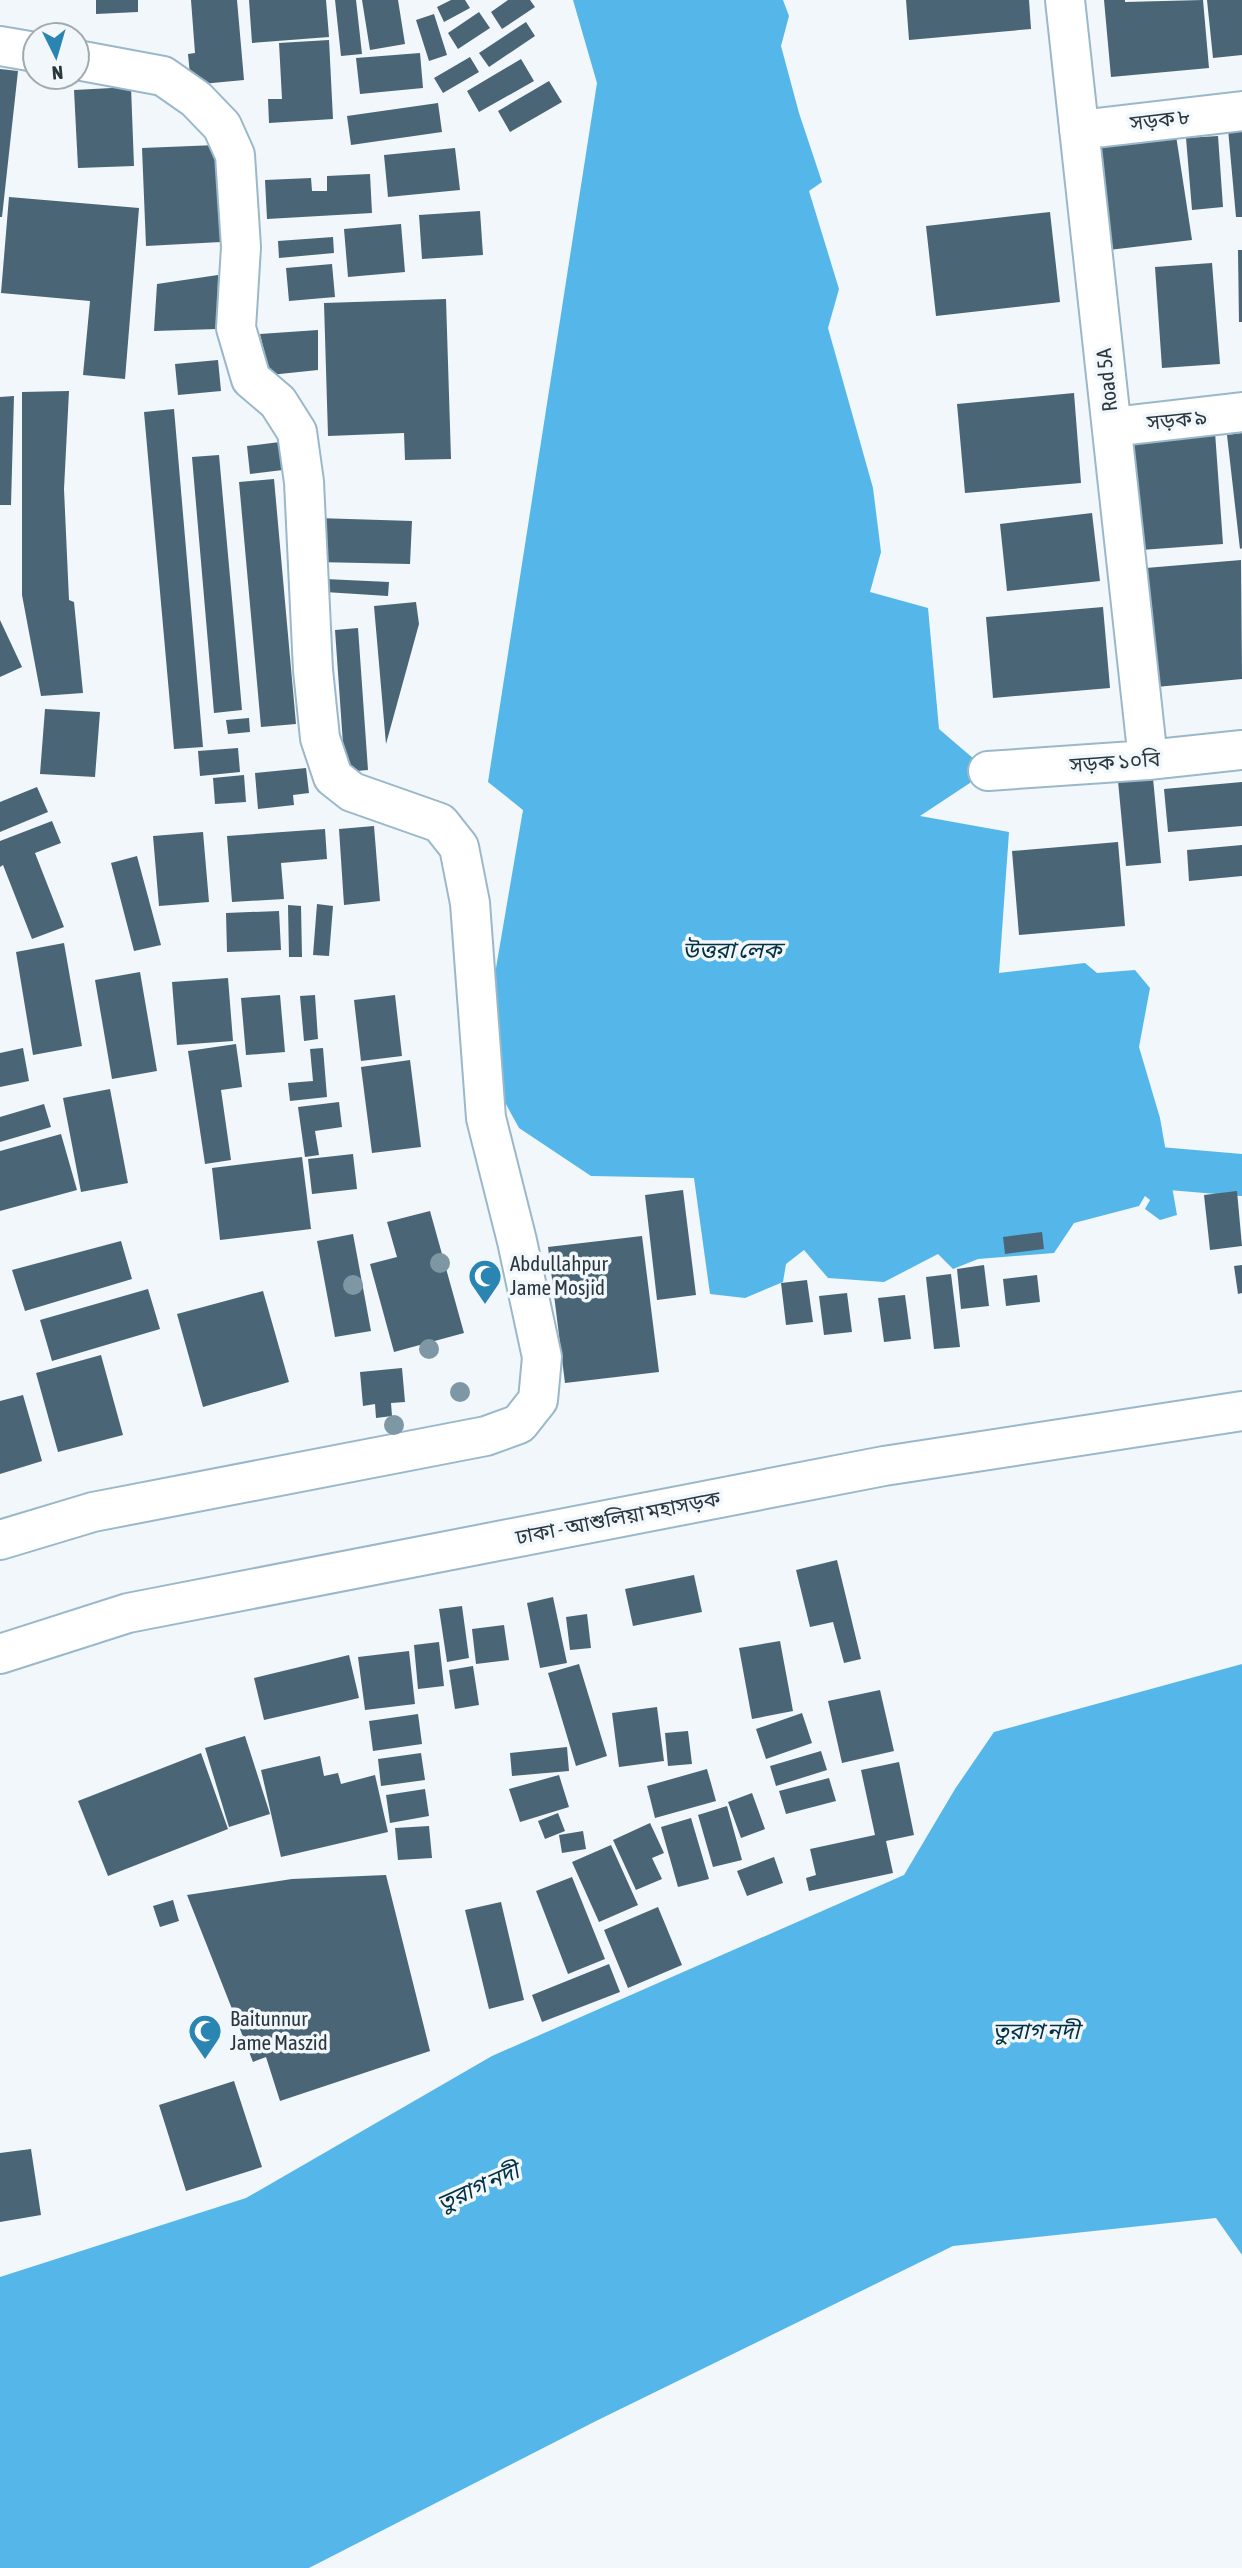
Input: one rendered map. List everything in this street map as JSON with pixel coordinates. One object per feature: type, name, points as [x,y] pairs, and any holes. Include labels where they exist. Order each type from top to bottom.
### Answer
[{"type":"main road","name":"Road 5A","points":[[1065,0],[1148,760]]},
{"type":"main road","points":[[0,46],[21,50]]},
{"type":"main road","points":[[0,1540],[93,1512],[486,1436],[519,1424],[538,1400],[542,1357],[517,1241],[486,1118],[470,903],[459,847],[440,823],[352,792],[333,777],[320,738],[313,670],[304,482],[297,432],[278,402],[251,379],[236,328],[241,247],[235,155],[222,126],[196,99],[163,76],[91,63]]},
{"type":"main road","name":"সড়ক ৮","points":[[1079,130],[1242,111]]},
{"type":"main road","name":"সড়ক ৯","points":[[1112,427],[1242,412]]},
{"type":"main road","name":"সড়ক ১০বি","points":[[988,771],[1148,760],[1242,750]]},
{"type":"main road","name":"ঢাকা - আশুলিয়া মহাসড়ক","points":[[0,1654],[128,1613],[884,1466],[1242,1411]]},
{"type":"water","name":"উত্তরা লেক","points":[[573,0],[783,0],[789,16],[781,46],[799,113],[822,182],[809,191],[839,289],[828,328],[873,488],[881,552],[870,592],[928,608],[939,729],[988,771],[920,816],[1009,832],[999,973],[1085,963],[1097,973],[1135,970],[1150,988],[1139,1047],[1160,1118],[1177,1215],[1160,1220],[1145,1209],[1150,1200],[1145,1196],[1139,1206],[1074,1223],[1054,1253],[978,1259],[953,1269],[938,1254],[884,1282],[828,1278],[804,1250],[786,1264],[783,1282],[745,1298],[710,1294],[694,1178],[591,1176],[519,1128],[490,1075],[496,968],[523,810],[488,782],[597,83]]},
{"type":"water","name":"তুরাগ নদী","points":[[1242,1664],[1242,2255],[1216,2218],[953,2246],[596,2421],[309,2568],[0,2568],[0,2277],[246,2198],[492,2056],[904,1875],[955,1789],[994,1732]]},
{"type":"building","points":[[96,0],[138,0],[138,12],[96,14]]},
{"type":"building","points":[[191,0],[237,0],[244,80],[191,85],[188,54],[195,53]]},
{"type":"building","points":[[249,0],[326,0],[329,37],[252,43]]},
{"type":"building","points":[[335,0],[356,0],[362,54],[341,56]]},
{"type":"building","points":[[362,0],[398,0],[405,44],[370,50]]},
{"type":"building","points":[[451,0],[465,0],[470,8],[444,22],[437,7]]},
{"type":"building","points":[[508,0],[530,0],[535,7],[502,29],[491,12]]},
{"type":"building","points":[[906,0],[1029,0],[1031,29],[909,40]]},
{"type":"building","points":[[1104,0],[1203,0],[1209,68],[1111,77]]},
{"type":"building","points":[[1207,0],[1242,0],[1242,55],[1213,58]]},
{"type":"building","points":[[479,12],[490,28],[458,49],[448,33]]},
{"type":"building","points":[[434,14],[447,55],[429,61],[416,20]]},
{"type":"building","points":[[526,22],[535,36],[489,67],[479,53]]},
{"type":"building","points":[[329,40],[333,119],[269,123],[268,99],[282,99],[279,43]]},
{"type":"building","points":[[420,53],[423,88],[360,94],[356,58]]},
{"type":"building","points":[[470,57],[479,72],[443,93],[434,78]]},
{"type":"building","points":[[521,59],[534,81],[479,112],[467,91]]},
{"type":"building","points":[[0,69],[18,71],[2,217],[0,217]]},
{"type":"building","points":[[549,81],[562,102],[510,132],[498,111]]},
{"type":"building","points":[[131,87],[134,166],[78,168],[74,91]]},
{"type":"building","points":[[438,103],[442,132],[351,145],[347,116]]},
{"type":"building","points":[[1242,128],[1242,217],[1236,217],[1228,129]]},
{"type":"building","points":[[1175,129],[1192,240],[1109,250],[1096,136]]},
{"type":"building","points":[[1218,136],[1223,207],[1192,210],[1186,138]]},
{"type":"building","points":[[217,145],[221,242],[146,246],[142,148]]},
{"type":"building","points":[[455,148],[460,190],[388,197],[384,155]]},
{"type":"building","points":[[370,174],[372,213],[267,219],[265,180],[311,178],[312,191],[327,191],[327,176]]},
{"type":"building","points":[[9,197],[139,208],[125,379],[83,375],[90,301],[1,293]]},
{"type":"building","points":[[480,211],[483,255],[422,259],[419,215]]},
{"type":"building","points":[[1050,212],[1060,302],[936,316],[926,226]]},
{"type":"building","points":[[401,224],[405,272],[348,277],[344,229]]},
{"type":"building","points":[[333,237],[334,253],[279,258],[278,241]]},
{"type":"building","points":[[1238,250],[1242,250],[1242,322],[1239,322]]},
{"type":"building","points":[[1212,263],[1220,364],[1162,368],[1155,267]]},
{"type":"building","points":[[332,264],[335,297],[289,301],[286,268]]},
{"type":"building","points":[[218,275],[217,329],[154,331],[157,284]]},
{"type":"building","points":[[446,299],[451,459],[405,460],[404,433],[328,436],[324,303]]},
{"type":"building","points":[[318,330],[318,370],[270,375],[260,334]]},
{"type":"building","points":[[218,360],[221,391],[178,395],[175,364]]},
{"type":"building","points":[[69,391],[64,489],[69,600],[74,602],[83,693],[41,696],[22,595],[22,392]]},
{"type":"building","points":[[1074,393],[1081,483],[965,493],[957,404]]},
{"type":"building","points":[[14,396],[11,505],[0,505],[0,397]]},
{"type":"building","points":[[174,409],[203,747],[174,749],[144,412]]},
{"type":"building","points":[[1215,432],[1223,544],[1141,550],[1133,438]]},
{"type":"building","points":[[1242,433],[1242,548],[1240,549],[1227,435]]},
{"type":"building","points":[[288,441],[291,469],[250,474],[247,446]]},
{"type":"building","points":[[219,455],[242,710],[214,713],[192,457]]},
{"type":"building","points":[[274,479],[296,724],[261,727],[239,482]]},
{"type":"building","points":[[1092,513],[1100,581],[1007,591],[1000,524]]},
{"type":"building","points":[[317,518],[412,521],[410,564],[316,562]]},
{"type":"building","points":[[1241,560],[1242,679],[1156,687],[1146,568]]},
{"type":"building","points":[[325,579],[389,582],[388,596],[325,592]]},
{"type":"building","points":[[416,602],[419,624],[386,744],[374,606]]},
{"type":"building","points":[[1103,607],[1110,688],[993,698],[986,617]]},
{"type":"building","points":[[0,620],[22,667],[0,677]]},
{"type":"building","points":[[358,628],[368,770],[345,772],[335,630]]},
{"type":"building","points":[[45,709],[100,712],[95,777],[40,774]]},
{"type":"building","points":[[249,718],[250,732],[228,734],[226,720]]},
{"type":"building","points":[[238,748],[240,772],[200,776],[198,751]]},
{"type":"building","points":[[306,768],[309,793],[293,795],[294,805],[258,809],[255,773]]},
{"type":"building","points":[[244,775],[246,802],[215,804],[213,778]]},
{"type":"building","points":[[1153,778],[1161,863],[1126,866],[1118,781]]},
{"type":"building","points":[[1242,782],[1242,826],[1168,832],[1164,789]]},
{"type":"building","points":[[37,787],[48,812],[0,832],[0,802]]},
{"type":"building","points":[[52,821],[61,843],[35,853],[64,927],[32,939],[3,865],[0,867],[0,841]]},
{"type":"building","points":[[374,826],[380,901],[344,905],[339,829]]},
{"type":"building","points":[[325,829],[327,859],[281,863],[284,899],[232,902],[227,836]]},
{"type":"building","points":[[203,832],[209,902],[159,906],[153,836]]},
{"type":"building","points":[[1118,842],[1125,926],[1019,935],[1012,851]]},
{"type":"building","points":[[1242,845],[1242,876],[1189,881],[1187,850]]},
{"type":"building","points":[[137,856],[161,945],[134,951],[111,863]]},
{"type":"building","points":[[317,904],[333,906],[329,956],[313,955]]},
{"type":"building","points":[[288,905],[301,906],[302,957],[289,957]]},
{"type":"building","points":[[279,911],[281,950],[227,952],[226,913]]},
{"type":"building","points":[[64,943],[82,1046],[33,1055],[16,952]]},
{"type":"building","points":[[140,972],[157,1071],[112,1079],[95,980]]},
{"type":"building","points":[[228,978],[233,1041],[177,1045],[172,982]]},
{"type":"building","points":[[280,995],[285,1052],[246,1055],[241,998]]},
{"type":"building","points":[[315,995],[318,1039],[304,1041],[300,996]]},
{"type":"building","points":[[395,995],[402,1056],[361,1061],[354,1000]]},
{"type":"building","points":[[236,1044],[242,1087],[221,1090],[231,1160],[205,1164],[188,1051]]},
{"type":"building","points":[[23,1048],[29,1081],[0,1087],[0,1053]]},
{"type":"building","points":[[323,1048],[327,1097],[290,1101],[288,1083],[313,1081],[310,1049]]},
{"type":"building","points":[[410,1060],[421,1147],[372,1153],[361,1067]]},
{"type":"building","points":[[110,1089],[128,1183],[81,1192],[63,1098]]},
{"type":"building","points":[[339,1102],[342,1127],[315,1131],[319,1155],[305,1157],[298,1107]]},
{"type":"building","points":[[44,1104],[51,1127],[0,1142],[0,1117]]},
{"type":"building","points":[[61,1134],[77,1190],[0,1211],[0,1151]]},
{"type":"building","points":[[353,1154],[357,1189],[312,1194],[308,1159]]},
{"type":"building","points":[[302,1157],[311,1229],[220,1240],[212,1168]]},
{"type":"building","points":[[683,1190],[696,1295],[657,1300],[645,1195]]},
{"type":"building","points":[[1237,1191],[1242,1246],[1210,1250],[1204,1195]]},
{"type":"building","points":[[430,1211],[464,1333],[394,1352],[370,1264],[397,1257],[387,1222]]},
{"type":"building","points":[[1042,1232],[1044,1249],[1005,1254],[1003,1237]]},
{"type":"building","points":[[353,1234],[371,1331],[335,1337],[317,1241]]},
{"type":"building","points":[[642,1236],[659,1372],[565,1383],[548,1247]]},
{"type":"building","points":[[121,1241],[132,1279],[25,1311],[12,1270]]},
{"type":"building","points":[[984,1265],[989,1306],[961,1309],[957,1269]]},
{"type":"building","points":[[1242,1265],[1242,1293],[1238,1294],[1234,1266]]},
{"type":"building","points":[[951,1274],[960,1347],[934,1349],[926,1277]]},
{"type":"building","points":[[1037,1275],[1040,1302],[1006,1306],[1003,1279]]},
{"type":"building","points":[[807,1280],[813,1322],[786,1325],[781,1283]]},
{"type":"building","points":[[148,1289],[160,1329],[52,1361],[40,1320]]},
{"type":"building","points":[[263,1291],[289,1382],[203,1407],[177,1314]]},
{"type":"building","points":[[847,1293],[852,1332],[824,1335],[819,1296]]},
{"type":"building","points":[[905,1295],[911,1339],[884,1342],[878,1298]]},
{"type":"building","points":[[101,1355],[123,1435],[58,1452],[36,1373]]},
{"type":"building","points":[[402,1368],[405,1402],[391,1403],[392,1416],[376,1418],[375,1404],[363,1406],[360,1372]]},
{"type":"building","points":[[23,1395],[42,1461],[0,1474],[0,1401]]},
{"type":"building","points":[[837,1560],[861,1659],[844,1663],[833,1622],[810,1627],[796,1570]]},
{"type":"building","points":[[694,1575],[702,1612],[633,1626],[625,1589]]},
{"type":"building","points":[[553,1597],[567,1663],[540,1668],[527,1603]]},
{"type":"building","points":[[462,1606],[469,1658],[447,1662],[439,1609]]},
{"type":"building","points":[[587,1614],[591,1648],[570,1650],[566,1617]]},
{"type":"building","points":[[504,1625],[509,1660],[476,1664],[472,1629]]},
{"type":"building","points":[[780,1641],[793,1711],[752,1719],[739,1648]]},
{"type":"building","points":[[439,1642],[444,1686],[418,1689],[414,1645]]},
{"type":"building","points":[[409,1651],[415,1704],[365,1710],[358,1657]]},
{"type":"building","points":[[349,1655],[359,1698],[264,1720],[254,1678]]},
{"type":"building","points":[[579,1664],[607,1756],[576,1766],[548,1673]]},
{"type":"building","points":[[473,1666],[479,1705],[455,1709],[449,1670]]},
{"type":"building","points":[[880,1690],[894,1751],[842,1763],[828,1701]]},
{"type":"building","points":[[657,1707],[664,1761],[619,1767],[612,1713]]},
{"type":"building","points":[[802,1713],[812,1743],[766,1759],[756,1729]]},
{"type":"building","points":[[418,1714],[422,1744],[373,1751],[369,1721]]},
{"type":"building","points":[[688,1731],[692,1764],[668,1766],[665,1733]]},
{"type":"building","points":[[245,1736],[270,1814],[229,1827],[205,1748]]},
{"type":"building","points":[[567,1747],[569,1771],[512,1776],[510,1753]]},
{"type":"building","points":[[821,1751],[827,1770],[776,1786],[770,1766]]},
{"type":"building","points":[[201,1753],[228,1829],[108,1876],[78,1801]]},
{"type":"building","points":[[421,1753],[425,1780],[381,1786],[378,1759]]},
{"type":"building","points":[[320,1756],[324,1776],[338,1773],[341,1784],[375,1775],[388,1832],[281,1857],[261,1770]]},
{"type":"building","points":[[899,1762],[914,1835],[886,1841],[893,1873],[809,1891],[806,1878],[816,1875],[810,1849],[875,1835],[861,1770]]},
{"type":"building","points":[[707,1769],[716,1801],[655,1818],[647,1786]]},
{"type":"building","points":[[559,1775],[569,1807],[520,1822],[509,1789]]},
{"type":"building","points":[[829,1778],[836,1801],[786,1814],[779,1791]]},
{"type":"building","points":[[425,1789],[429,1816],[390,1823],[386,1795]]},
{"type":"building","points":[[752,1793],[765,1829],[741,1838],[728,1802]]},
{"type":"building","points":[[727,1806],[742,1860],[713,1867],[698,1815]]},
{"type":"building","points":[[558,1813],[565,1831],[545,1839],[538,1821]]},
{"type":"building","points":[[691,1818],[709,1879],[678,1887],[661,1827]]},
{"type":"building","points":[[650,1823],[664,1853],[652,1858],[662,1879],[636,1890],[613,1840]]},
{"type":"building","points":[[429,1826],[432,1858],[398,1860],[395,1828]]},
{"type":"building","points":[[583,1831],[586,1849],[562,1853],[559,1835]]},
{"type":"building","points":[[611,1845],[638,1905],[599,1922],[572,1862]]},
{"type":"building","points":[[774,1857],[783,1883],[747,1896],[737,1871]]},
{"type":"building","points":[[386,1875],[430,2051],[280,2101],[266,2057],[253,2062],[187,1895],[292,1879]]},
{"type":"building","points":[[572,1877],[605,1959],[568,1974],[536,1891]]},
{"type":"building","points":[[173,1900],[179,1921],[160,1927],[153,1906]]},
{"type":"building","points":[[501,1902],[524,2000],[489,2009],[465,1910]]},
{"type":"building","points":[[658,1907],[682,1965],[628,1988],[604,1930]]},
{"type":"building","points":[[609,1964],[620,1992],[542,2022],[532,1995]]},
{"type":"building","points":[[234,2081],[262,2167],[186,2191],[159,2105]]},
{"type":"building","points":[[31,2149],[41,2215],[0,2222],[0,2153]]},
{"type":"waterway","points":[[1114,1162],[1242,1175]]},
{"type":"place","name":"Abdullahpur Jame Mosjid","points":[[485,1306]]},
{"type":"place","name":"Baitunnur Jame Maszid","points":[[205,2061]]}]
